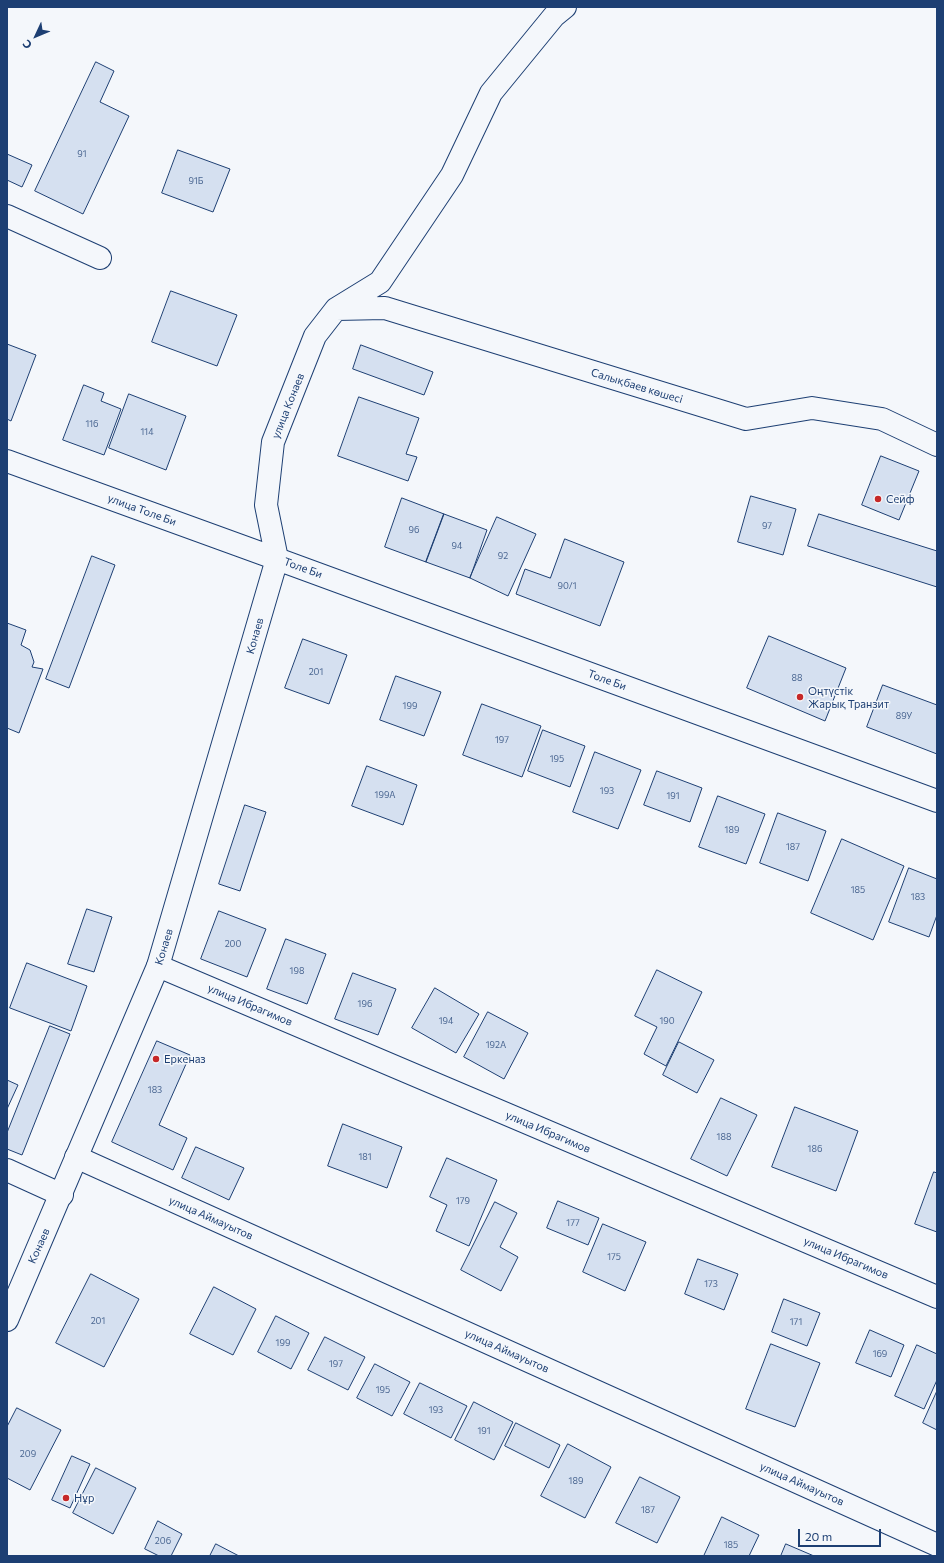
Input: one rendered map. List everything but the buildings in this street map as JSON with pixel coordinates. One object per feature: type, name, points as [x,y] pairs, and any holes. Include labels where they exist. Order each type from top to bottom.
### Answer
[{"type":"street","points":[[336,309],[380,282],[452,175],[491,93],[554,16],[565,7]]},
{"type":"street","points":[[7,216],[100,258]]},
{"type":"street","name":"Салықбаев көшесі","points":[[336,309],[385,308],[746,419],[812,408],[882,419],[937,445]]},
{"type":"street","name":"улица Конаев","points":[[277,559],[266,505],[273,442],[315,336],[336,309]]},
{"type":"street","name":"улица Толе Би","points":[[7,461],[277,559]]},
{"type":"street","name":"Толе Би","points":[[277,559],[937,801]]},
{"type":"street","name":"Конаев","points":[[7,1320],[62,1195],[76,1157],[158,966],[277,559]]},
{"type":"street","name":"улица Ибрагимов","points":[[158,966],[937,1297]]},
{"type":"street","name":"улица Аймауытов","points":[[76,1157],[937,1546]]},
{"type":"street","points":[[7,1170],[62,1195]]},
{"type":"place","name":"Сейф","points":[[878,499]]},
{"type":"place","name":"Оңтүстік Жарық Транзит","points":[[800,697]]},
{"type":"place","name":"Еркеназ","points":[[156,1059]]},
{"type":"place","name":"Нұр","points":[[66,1498]]}]
